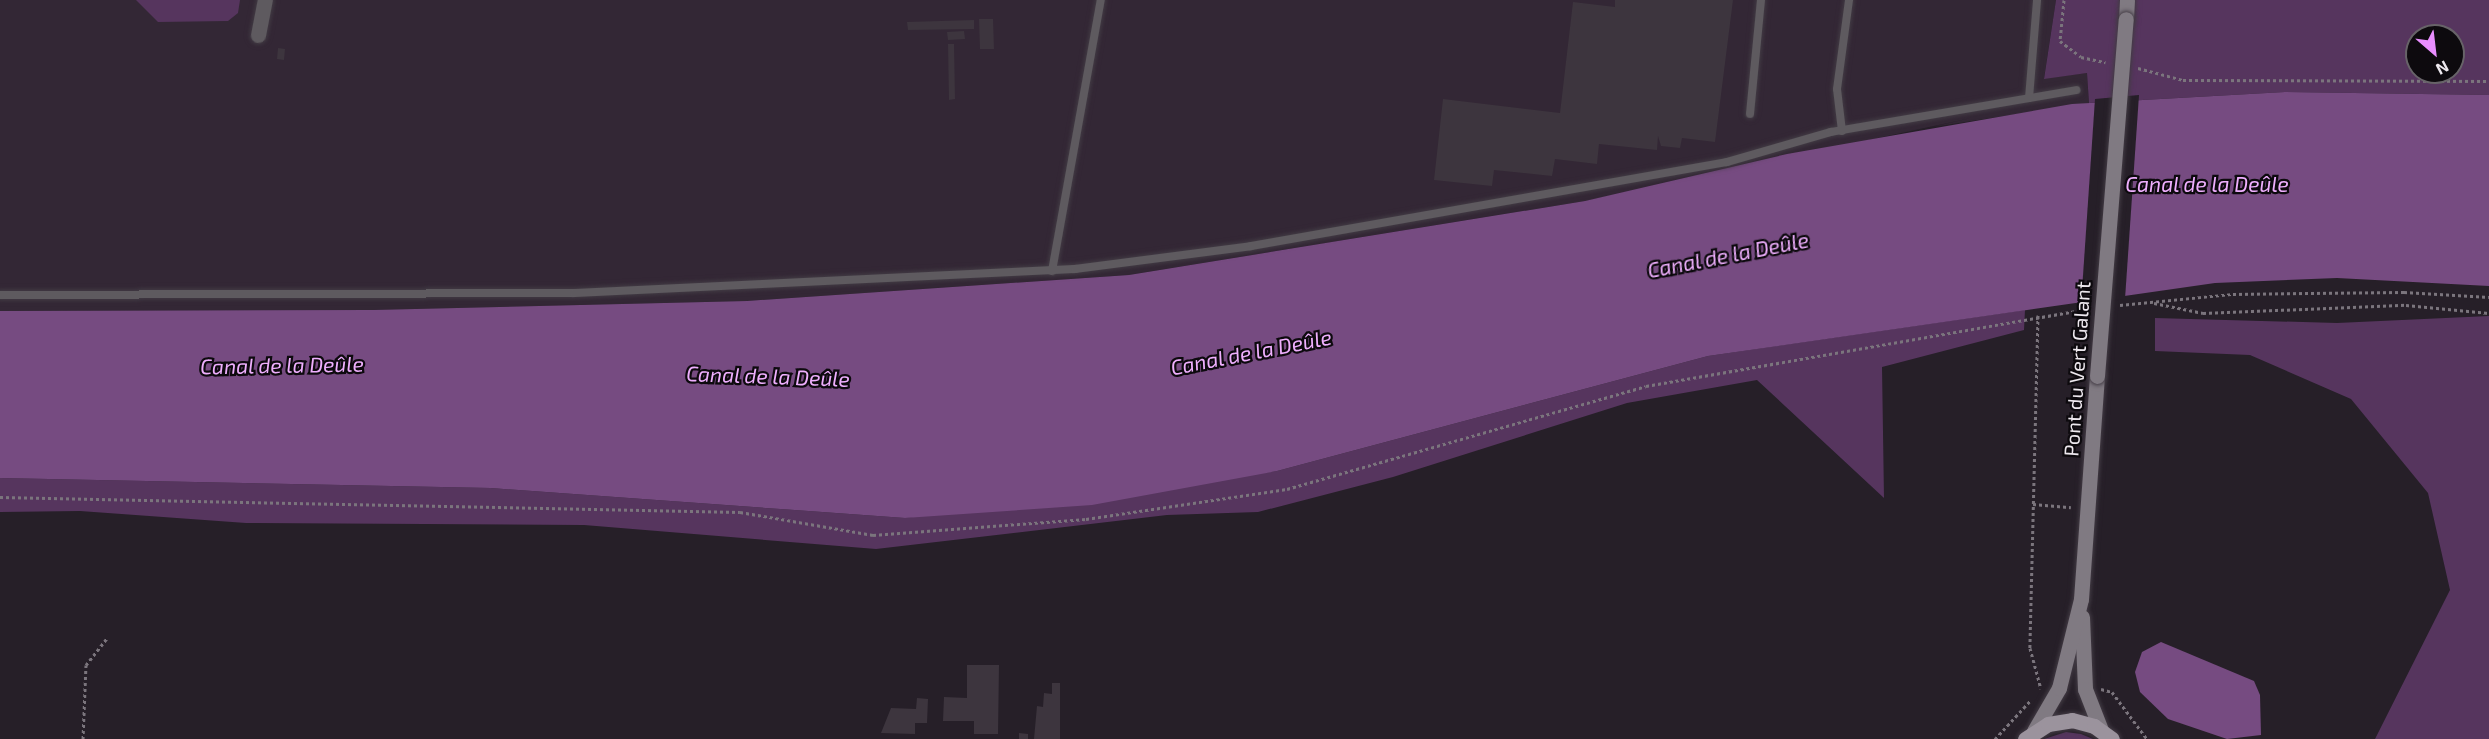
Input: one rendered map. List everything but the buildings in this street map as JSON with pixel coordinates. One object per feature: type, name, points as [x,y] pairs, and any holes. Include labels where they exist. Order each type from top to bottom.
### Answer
[{"type":"main road","name":"Pont du Vert Galant","points":[[2029,735],[2059,688],[2081,599],[2127,0]]},
{"type":"main road","points":[[2081,599],[2085,689],[2106,735]]},
{"type":"main road","points":[[2029,735],[2063,720],[2106,735]]},
{"type":"street","points":[[258,35],[265,0]]},
{"type":"lane","points":[[1053,271],[1101,0]]},
{"type":"lane","points":[[1750,114],[1761,0]]},
{"type":"lane","points":[[1842,131],[1837,89],[1849,0]]},
{"type":"lane","points":[[2029,98],[2037,0]]},
{"type":"lane","points":[[0,295],[563,293],[1053,271],[1302,238],[1727,162],[1842,131],[2076,90]]},
{"type":"path","points":[[2060,41],[2064,0]]},
{"type":"path","points":[[2183,80],[2489,81]]},
{"type":"path","points":[[2116,306],[2149,302],[2331,292],[2489,297]]},
{"type":"path","points":[[2149,302],[2203,313],[2406,305],[2489,313]]},
{"type":"path","points":[[0,497],[740,512],[873,535],[1086,519],[1287,489],[1646,386],[2038,315],[2094,308]]},
{"type":"path","points":[[1995,739],[2042,692],[2030,658],[2038,315]]},
{"type":"path","points":[[2033,504],[2076,507]]},
{"type":"path","points":[[83,739],[86,664],[106,638]]},
{"type":"shaded area","points":[[0,0],[2056,0],[2044,78],[2087,73],[2089,103],[1932,127],[1971,118],[1585,201],[1129,275],[747,301],[373,310],[0,311]]},
{"type":"shaded area","points":[[136,0],[240,0],[238,13],[228,21],[158,22]]},
{"type":"shaded area","points":[[2056,0],[2489,0],[2489,95],[2285,92],[2089,103],[2087,73],[2044,79]]},
{"type":"shaded area","points":[[2025,310],[2024,330],[1882,367],[1884,498],[1757,380],[1627,403],[1393,477],[1258,512],[1167,515],[876,549],[584,525],[246,523],[80,511],[0,512],[0,478],[491,488],[905,518],[1277,471],[1708,356]]},
{"type":"shaded area","points":[[2489,316],[2489,739],[2375,739],[2450,590],[2428,493],[2351,399],[2250,355],[2155,351],[2155,318],[2337,323]]},
{"type":"shaded area","points":[[2066,732],[2081,734],[2093,739],[2044,739]]},
{"type":"water","name":"Canal de la Deûle","points":[[2285,92],[2489,95],[2489,286],[2337,278],[2215,283],[1708,356],[1277,471],[1092,505],[905,518],[491,488],[0,478],[0,311],[373,310],[747,301],[1129,275],[1585,201],[1787,154],[2072,104]]},
{"type":"water","points":[[2161,642],[2254,681],[2260,695],[2261,735],[2227,739],[2168,719],[2140,692],[2135,672],[2142,652]]},
{"type":"pier","points":[[2139,95],[2125,299],[2081,305],[2095,99]]}]
